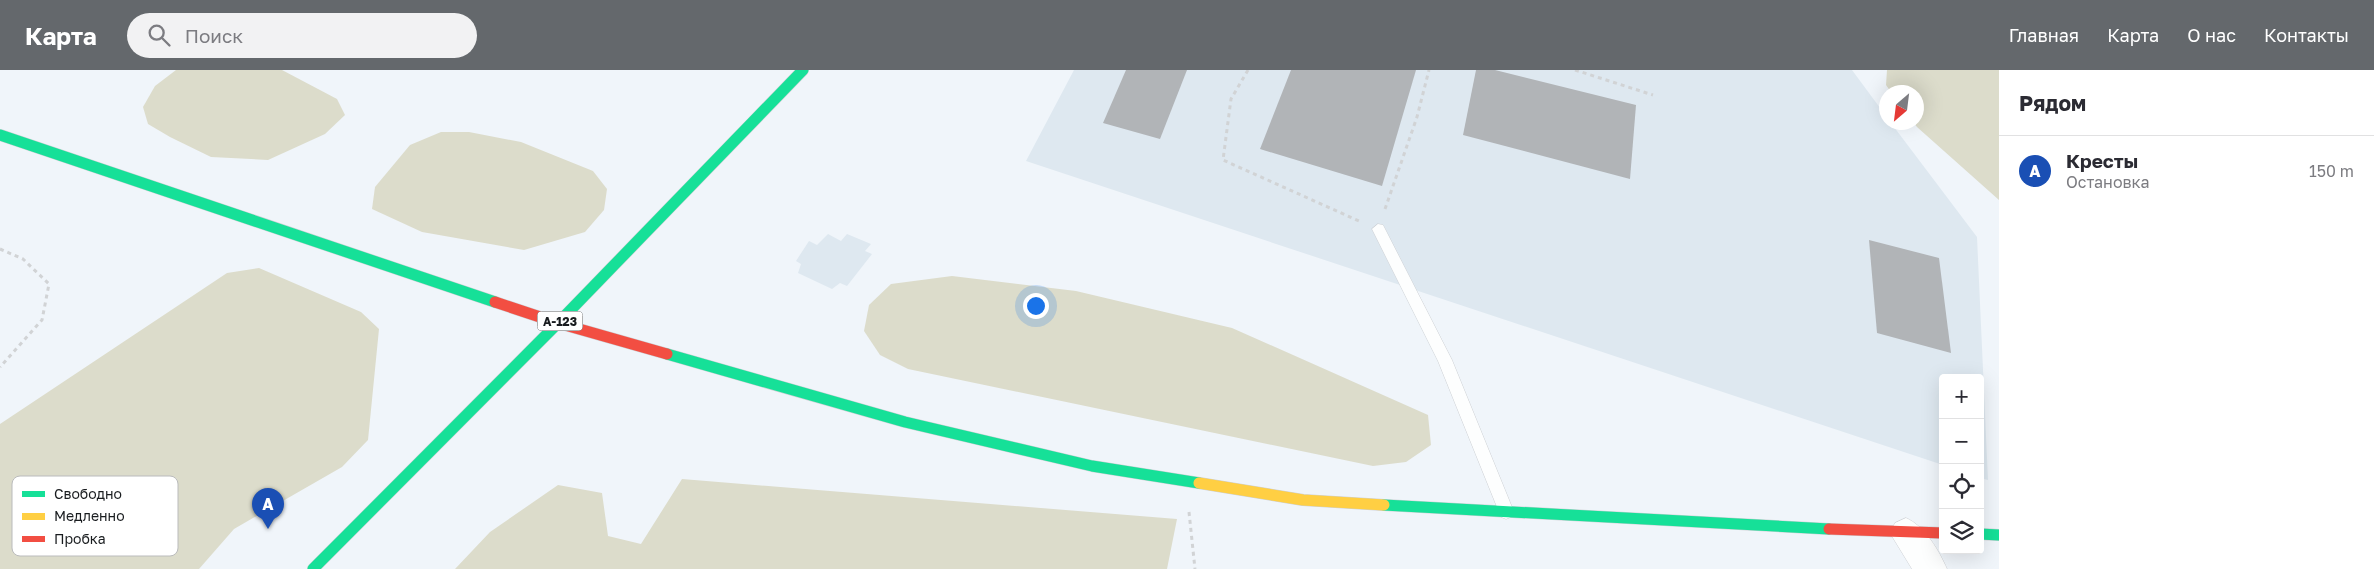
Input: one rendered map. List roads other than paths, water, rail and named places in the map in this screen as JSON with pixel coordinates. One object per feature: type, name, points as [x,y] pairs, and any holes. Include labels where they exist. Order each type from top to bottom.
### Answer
[{"type":"street","name":"А-123","points":[[313,569],[558,323],[802,70]]},
{"type":"street","points":[[0,135],[558,323],[905,422],[1092,466],[1303,500],[1708,524],[1939,534]]},
{"type":"street","points":[[1906,532],[1931,569]]},
{"type":"street","points":[[1984,534],[1999,535]]},
{"type":"lane","points":[[1378,229],[1445,360],[1506,512]]},
{"type":"place","name":"Кресты","points":[[268,529]]}]
